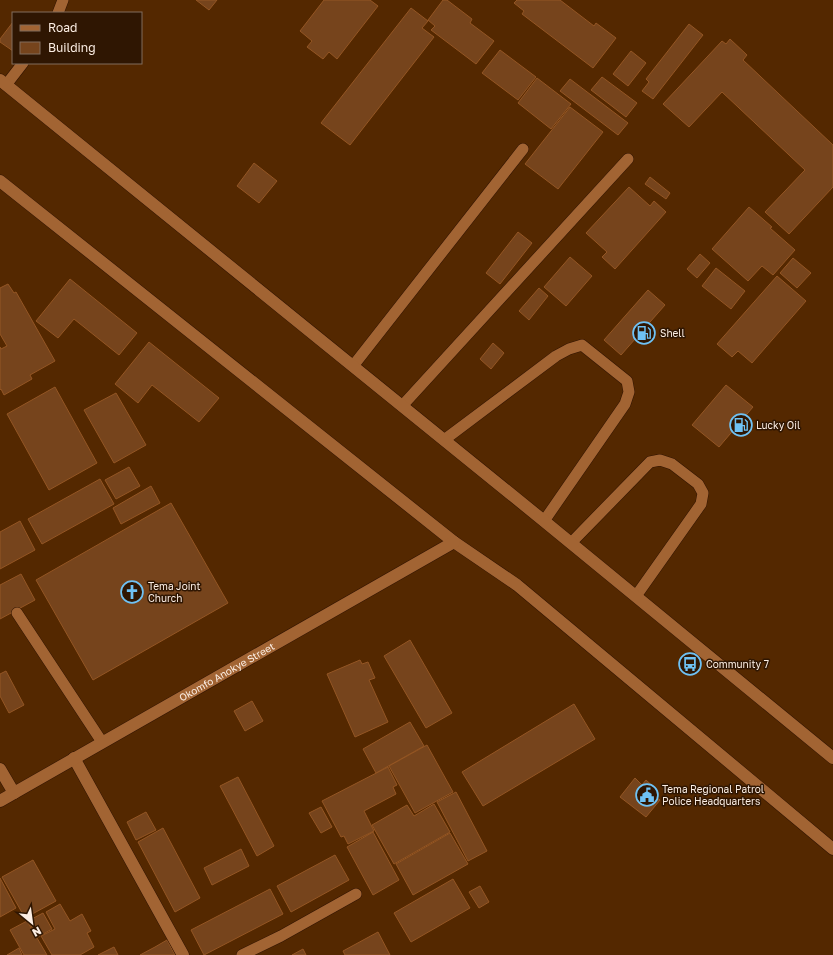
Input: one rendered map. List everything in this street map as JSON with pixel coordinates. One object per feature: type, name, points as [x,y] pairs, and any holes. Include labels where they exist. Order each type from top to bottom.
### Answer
[{"type":"street","points":[[3,82],[544,521],[833,758]]},
{"type":"street","points":[[0,181],[454,542],[517,585],[833,849]]},
{"type":"street","name":"Okomfo Anokye Street","points":[[0,801],[454,542]]},
{"type":"street","points":[[74,758],[183,955]]},
{"type":"street","points":[[0,769],[14,793]]},
{"type":"lane","points":[[58,12],[63,0]]},
{"type":"lane","points":[[3,82],[22,64]]},
{"type":"lane","points":[[353,366],[523,149]]},
{"type":"lane","points":[[402,406],[628,159]]},
{"type":"lane","points":[[444,440],[556,356],[569,349],[582,345],[627,381],[629,392],[625,404],[544,521]]},
{"type":"lane","points":[[571,544],[650,462],[660,460],[672,464],[698,484],[703,493],[701,504],[636,596]]},
{"type":"lane","points":[[17,613],[102,742]]},
{"type":"lane","points":[[242,955],[281,936],[356,894]]},
{"type":"building","points":[[196,0],[217,0],[209,10]]},
{"type":"building","points":[[324,0],[370,0],[378,6],[337,59],[329,52],[323,59],[307,47],[312,41],[300,31]]},
{"type":"building","points":[[443,0],[447,0],[472,19],[470,23],[494,41],[476,64],[431,30],[435,26],[428,20]]},
{"type":"building","points":[[517,0],[560,0],[594,26],[596,23],[616,38],[593,68],[522,14],[524,11],[514,3]]},
{"type":"building","points":[[411,8],[428,21],[422,28],[434,37],[350,145],[321,123]]},
{"type":"building","points":[[12,23],[12,50],[0,42],[0,39]]},
{"type":"building","points":[[689,24],[703,35],[653,99],[642,91],[649,82],[646,79]]},
{"type":"building","points":[[730,39],[747,55],[743,60],[833,145],[833,187],[789,234],[765,212],[805,170],[722,92],[689,127],[663,104],[722,41],[726,44]]},
{"type":"building","points":[[500,50],[536,77],[518,100],[482,73]]},
{"type":"building","points":[[631,51],[646,63],[628,86],[613,74]]},
{"type":"building","points":[[602,77],[637,103],[626,117],[591,90]]},
{"type":"building","points":[[537,78],[571,104],[551,129],[518,103]]},
{"type":"building","points":[[570,79],[628,123],[618,135],[560,91]]},
{"type":"building","points":[[570,107],[603,132],[558,189],[525,164]]},
{"type":"building","points":[[254,163],[277,181],[259,203],[237,186]]},
{"type":"building","points":[[650,177],[670,193],[666,199],[645,184]]},
{"type":"building","points":[[629,187],[650,206],[654,201],[666,212],[615,269],[602,257],[607,252],[586,233]]},
{"type":"building","points":[[749,207],[795,250],[773,275],[762,266],[748,281],[712,249]]},
{"type":"building","points":[[518,232],[532,243],[500,284],[486,273]]},
{"type":"building","points":[[700,254],[710,263],[697,278],[687,269]]},
{"type":"building","points":[[570,257],[592,276],[566,306],[544,287]]},
{"type":"building","points":[[793,258],[811,273],[797,288],[780,273]]},
{"type":"building","points":[[716,268],[745,291],[731,309],[702,286]]},
{"type":"building","points":[[777,276],[806,301],[752,363],[738,351],[732,357],[717,344]]},
{"type":"building","points":[[70,279],[137,333],[119,355],[74,319],[58,338],[36,321]]},
{"type":"building","points":[[8,284],[14,293],[16,292],[55,361],[30,375],[32,379],[4,395],[1,389],[0,390],[0,347],[1,349],[7,346],[0,334],[0,288]]},
{"type":"building","points":[[539,288],[548,296],[529,320],[519,311]]},
{"type":"building","points":[[648,290],[665,305],[621,355],[604,340]]},
{"type":"building","points":[[149,342],[219,398],[199,422],[152,385],[138,403],[115,384]]},
{"type":"building","points":[[493,343],[504,353],[491,369],[480,359]]},
{"type":"building","points":[[726,385],[753,407],[719,447],[692,425]]},
{"type":"building","points":[[55,387],[97,463],[49,490],[7,414]]},
{"type":"building","points":[[116,393],[146,445],[114,463],[84,410]]},
{"type":"building","points":[[129,467],[140,486],[116,499],[105,480]]},
{"type":"building","points":[[100,479],[114,504],[42,544],[28,519]]},
{"type":"building","points":[[151,486],[160,503],[121,524],[113,508]]},
{"type":"building","name":"Tema Joint Church","points":[[171,503],[228,603],[93,680],[36,580]]},
{"type":"building","points":[[20,521],[35,550],[0,569],[0,532]]},
{"type":"building","points":[[21,574],[35,600],[0,619],[0,585]]},
{"type":"building","points":[[410,640],[452,713],[426,728],[384,656]]},
{"type":"building","points":[[360,660],[362,664],[368,662],[375,678],[369,680],[388,722],[355,737],[327,674]]},
{"type":"building","points":[[6,671],[24,705],[9,713],[0,696],[0,674]]},
{"type":"building","points":[[252,701],[263,721],[245,731],[234,711]]},
{"type":"building","points":[[574,704],[595,739],[483,806],[462,772]]},
{"type":"building","points":[[410,722],[424,746],[376,773],[363,749]]},
{"type":"building","points":[[427,745],[453,792],[415,813],[389,766]]},
{"type":"building","points":[[388,767],[397,785],[393,787],[396,794],[364,811],[374,831],[348,844],[344,836],[341,837],[322,801]]},
{"type":"building","points":[[238,777],[274,846],[257,856],[220,786]]},
{"type":"building","points":[[635,778],[642,785],[646,780],[657,790],[653,795],[660,800],[646,817],[620,797]]},
{"type":"building","points":[[456,792],[487,851],[468,861],[437,802]]},
{"type":"building","points":[[434,804],[450,832],[394,864],[372,825],[407,805],[414,816]]},
{"type":"building","points":[[321,807],[332,827],[321,833],[309,813]]},
{"type":"building","points":[[146,812],[156,830],[136,840],[127,822]]},
{"type":"building","points":[[163,828],[200,898],[175,912],[138,842]]},
{"type":"building","points":[[373,832],[399,880],[373,895],[347,847]]},
{"type":"building","points":[[450,833],[468,864],[413,895],[396,864]]},
{"type":"building","points":[[241,849],[249,866],[212,885],[204,868]]},
{"type":"building","points":[[335,855],[349,880],[291,912],[277,886]]},
{"type":"building","points":[[33,860],[56,901],[25,918],[2,877]]},
{"type":"building","points":[[0,878],[16,908],[0,917]]},
{"type":"building","points":[[453,879],[470,908],[411,942],[394,913]]},
{"type":"building","points":[[480,886],[489,902],[479,908],[469,892]]},
{"type":"building","points":[[270,889],[283,914],[204,955],[191,930]]},
{"type":"building","points":[[60,904],[70,921],[82,914],[91,931],[87,933],[94,947],[80,955],[52,955],[41,936],[55,929],[46,912]]},
{"type":"building","points":[[43,913],[52,929],[38,937],[28,921]]},
{"type":"building","points":[[27,921],[47,955],[24,955],[10,930]]},
{"type":"building","points":[[378,932],[390,955],[345,955],[343,951]]},
{"type":"building","points":[[167,940],[175,955],[140,955],[155,947]]},
{"type":"building","points":[[114,947],[118,955],[98,955]]},
{"type":"building","points":[[19,948],[22,955],[7,955]]},
{"type":"building","points":[[303,949],[306,955],[292,955]]},
{"type":"place","name":"Shell","points":[[644,333]]},
{"type":"place","name":"Lucky Oil","points":[[741,425]]},
{"type":"place","name":"Tema Joint Church","points":[[132,592]]},
{"type":"place","name":"Community 7","points":[[690,664]]},
{"type":"place","name":"Tema Regional Patrol Police Headquarters","points":[[647,795]]}]
